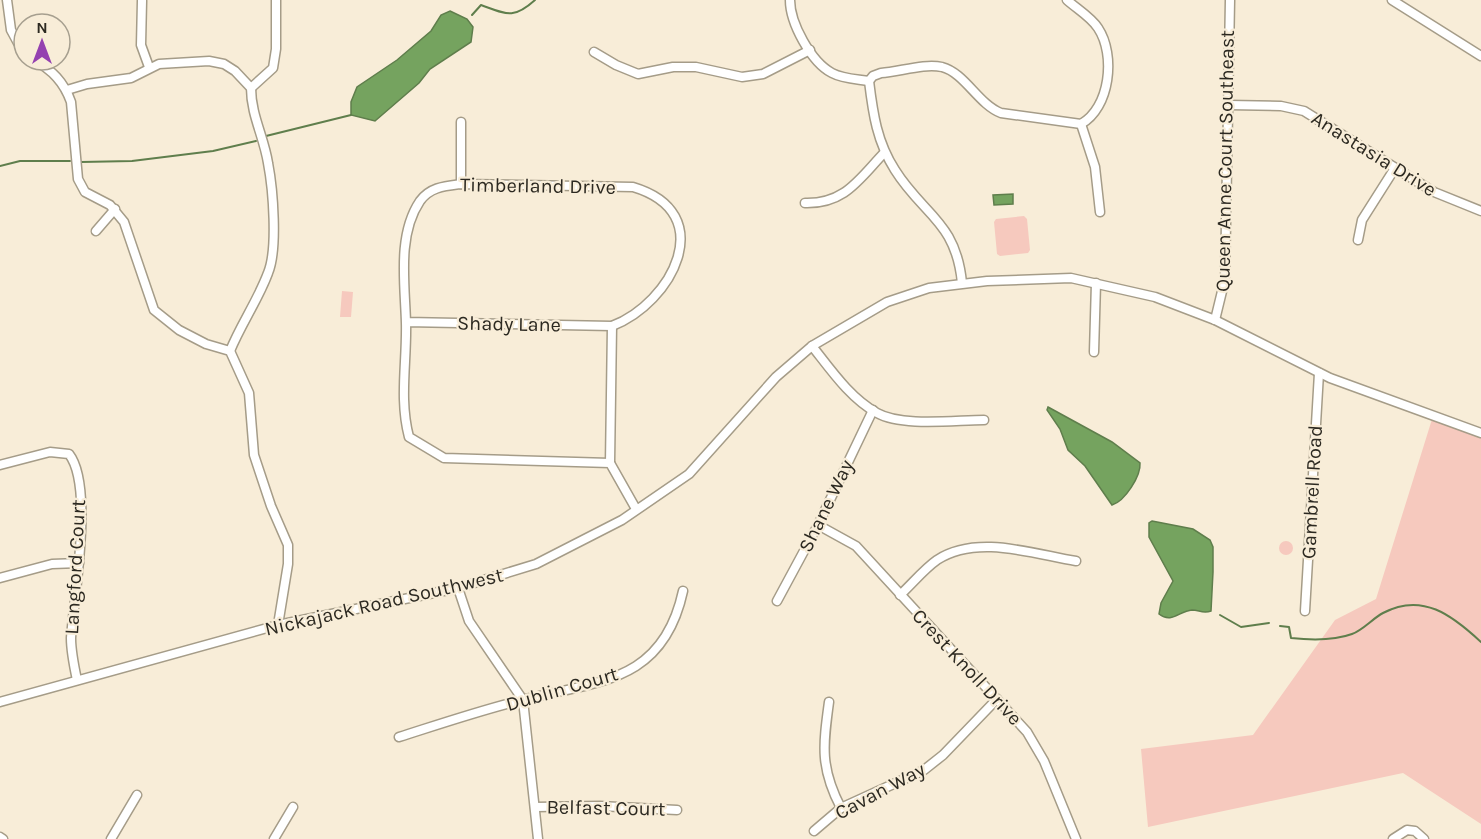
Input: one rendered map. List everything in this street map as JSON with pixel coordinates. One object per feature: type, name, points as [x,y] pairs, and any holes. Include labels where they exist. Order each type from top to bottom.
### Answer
[{"type":"street","points":[[8,0],[12,32]]},
{"type":"street","points":[[251,88],[273,68],[276,50],[276,0]]},
{"type":"street","points":[[790,0],[792,17],[810,50],[830,72],[841,77],[869,81],[881,73],[939,67],[961,80],[990,108],[1001,113],[1081,124]]},
{"type":"street","points":[[1067,0],[1097,26],[1107,50],[1106,91],[1103,102],[1081,124]]},
{"type":"street","name":"Queen Anne Court Southeast","points":[[1215,320],[1222,301],[1225,279],[1230,0]]},
{"type":"street","points":[[1392,0],[1481,56]]},
{"type":"street","points":[[142,1],[141,45],[149,67]]},
{"type":"street","points":[[594,52],[638,74],[673,67],[696,67],[752,77],[763,74],[810,50]]},
{"type":"street","points":[[67,90],[87,84],[131,78],[159,64],[216,63],[235,71],[251,88],[251,99],[266,149],[271,186],[272,253],[269,271],[230,351]]},
{"type":"street","points":[[53,72],[67,90],[71,102],[78,179],[85,192],[115,208],[130,233],[154,310],[179,330],[206,344],[230,351],[249,393],[255,455],[288,544],[288,564],[278,625]]},
{"type":"street","points":[[869,81],[874,124],[884,153],[896,173],[941,222],[956,248],[962,283]]},
{"type":"street","name":"Anastasia Drive","points":[[1229,105],[1281,106],[1304,111],[1434,192],[1481,211]]},
{"type":"street","points":[[461,122],[461,184]]},
{"type":"street","points":[[1081,124],[1095,167],[1100,212]]},
{"type":"street","points":[[805,203],[822,204],[837,198],[884,153]]},
{"type":"street","points":[[1358,240],[1362,220],[1395,168]]},
{"type":"street","name":"Timberland Drive","points":[[610,463],[477,461],[444,458],[428,451],[410,437],[404,418],[406,322],[404,268],[412,219],[421,200],[431,190],[461,184],[633,187],[650,192],[675,212],[681,232],[679,256],[668,277],[650,298],[627,320],[612,326]]},
{"type":"street","points":[[96,231],[115,208]]},
{"type":"street","name":"Nickajack Road Southwest","points":[[0,702],[278,625],[458,588],[536,564],[622,520],[689,474],[776,377],[812,346],[887,302],[929,288],[962,283],[1071,278],[1155,297],[1215,320],[1319,373],[1481,433]]},
{"type":"street","points":[[1094,352],[1096,283]]},
{"type":"street","name":"Shady Lane","points":[[406,322],[612,326]]},
{"type":"street","points":[[612,326],[610,463],[636,509]]},
{"type":"street","points":[[812,346],[843,385],[873,410],[891,418],[984,420]]},
{"type":"street","name":"Gambrell Road","points":[[1305,611],[1319,373]]},
{"type":"street","name":"Shane Way","points":[[777,601],[818,525],[873,410]]},
{"type":"street","name":"Langford Court","points":[[0,465],[50,452],[69,454],[74,461],[81,499],[79,563],[71,639],[77,680]]},
{"type":"street","name":"Crest Knoll Drive","points":[[818,525],[856,546],[1027,732],[1044,761],[1076,839]]},
{"type":"street","points":[[900,595],[936,561],[967,547],[986,547],[1076,561]]},
{"type":"street","points":[[0,578],[52,564],[79,563]]},
{"type":"street","points":[[458,588],[469,621],[523,700],[538,839]]},
{"type":"street","name":"Dublin Court","points":[[399,737],[523,700],[612,679],[641,663],[660,648],[672,627],[683,591]]},
{"type":"street","name":"Cavan Way","points":[[814,831],[841,808],[924,771],[943,755],[997,699]]},
{"type":"street","points":[[829,702],[823,745],[824,767],[841,808]]},
{"type":"street","points":[[111,839],[137,795]]},
{"type":"street","name":"Belfast Court","points":[[535,807],[600,806],[677,810]]},
{"type":"street","points":[[274,839],[293,807]]},
{"type":"street","points":[[1393,839],[1407,830],[1415,831],[1424,839]]},
{"type":"shaded area","points":[[450,11],[467,19],[473,27],[471,42],[430,69],[419,83],[375,121],[351,115],[351,102],[357,87],[397,60],[431,31],[441,15]]},
{"type":"shaded area","points":[[1013,194],[1013,204],[994,205],[993,195]]},
{"type":"shaded area","points":[[1024,216],[1027,219],[1030,250],[1028,253],[1000,256],[997,254],[994,222],[996,219]]},
{"type":"shaded area","points":[[342,291],[353,292],[351,317],[340,317]]},
{"type":"shaded area","points":[[1048,407],[1112,442],[1140,463],[1135,481],[1117,503],[1112,505],[1085,466],[1068,450],[1060,429],[1047,410]]},
{"type":"shaded area","points":[[1433,416],[1481,432],[1481,824],[1403,773],[1148,827],[1141,749],[1253,735],[1335,620],[1376,599]]},
{"type":"shaded area","points":[[1152,521],[1193,529],[1210,540],[1213,547],[1211,611],[1192,610],[1168,618],[1159,614],[1161,603],[1173,581],[1149,537],[1149,523]]},
{"type":"shaded area","points":[[1283,541],[1289,541],[1293,548],[1289,555],[1283,555],[1279,551],[1279,545]]},
{"type":"waterway","points":[[472,15],[481,5],[503,13],[515,13],[535,0]]},
{"type":"waterway","points":[[266,136],[351,115]]},
{"type":"waterway","points":[[81,162],[132,161],[213,151],[256,141]]},
{"type":"waterway","points":[[0,166],[20,161],[70,161]]},
{"type":"waterway","points":[[1280,626],[1289,627],[1291,638],[1337,638],[1356,632],[1383,613],[1397,607],[1424,606],[1448,615],[1481,642]]},
{"type":"waterway","points":[[1220,615],[1241,627],[1269,623]]}]
